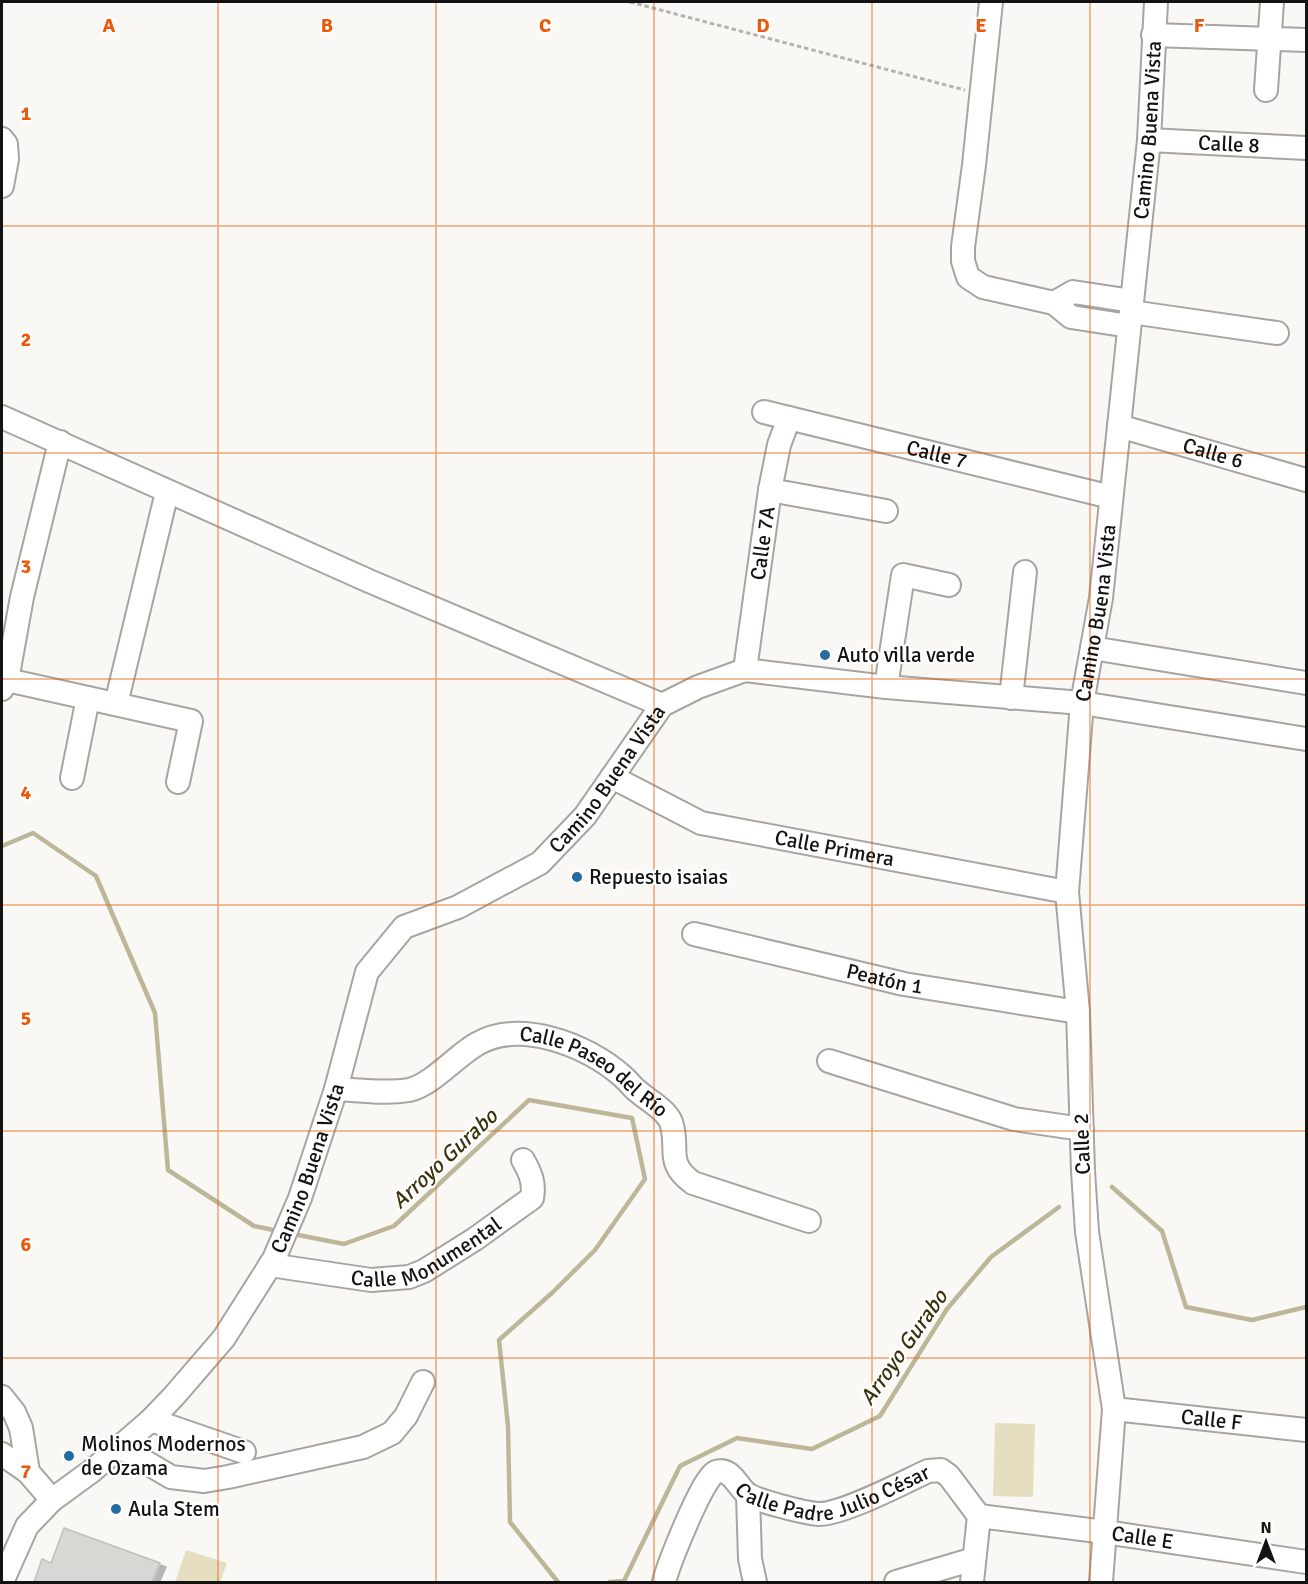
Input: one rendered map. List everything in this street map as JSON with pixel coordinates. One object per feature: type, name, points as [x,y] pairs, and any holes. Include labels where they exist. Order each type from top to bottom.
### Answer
[{"type":"street","points":[[991,2],[963,247],[963,261],[968,277],[983,287],[1054,303],[1071,316],[1131,313],[1277,333]]},
{"type":"street","name":"Camino Buena Vista","points":[[2,1582],[27,1526],[52,1500],[93,1470],[151,1420],[224,1338],[272,1262],[300,1198],[336,1089],[367,972],[404,927],[458,907],[540,863],[585,816],[662,705],[698,687],[745,670],[886,687],[1082,703],[1101,597],[1131,313],[1149,140],[1156,2]]},
{"type":"street","points":[[1266,90],[1272,2]]},
{"type":"street","points":[[1153,35],[1306,40]]},
{"type":"street","points":[[2,139],[6,144],[7,159],[2,186]]},
{"type":"street","name":"Calle 8","points":[[1149,140],[1306,148]]},
{"type":"street","name":"Calle 7","points":[[764,412],[1111,498]]},
{"type":"street","points":[[2,417],[369,581],[662,705]]},
{"type":"street","name":"Calle 7A","points":[[745,670],[770,490],[779,445],[789,418]]},
{"type":"street","name":"Calle 6","points":[[1119,426],[1306,480]]},
{"type":"street","points":[[60,442],[12,594],[4,684],[88,698],[191,721],[178,782]]},
{"type":"street","points":[[770,490],[886,512]]},
{"type":"street","points":[[116,704],[167,492]]},
{"type":"street","points":[[1011,698],[1025,572]]},
{"type":"street","points":[[886,687],[903,575],[950,585]]},
{"type":"street","points":[[1092,648],[1306,683]]},
{"type":"street","points":[[72,778],[88,698]]},
{"type":"street","points":[[1082,703],[1306,739]]},
{"type":"street","name":"Calle 2","points":[[1082,703],[1067,892],[1078,1012],[1087,1232],[1114,1409],[1101,1582]]},
{"type":"street","name":"Calle Primera","points":[[612,777],[701,823],[1067,892]]},
{"type":"street","name":"Peatón 1","points":[[694,934],[904,984],[1078,1012]]},
{"type":"street","name":"Calle Paseo del Río","points":[[336,1089],[411,1090],[478,1043],[505,1034],[536,1036],[571,1044],[596,1056],[622,1075],[670,1120],[676,1167],[686,1178],[693,1183],[809,1221]]},
{"type":"street","points":[[829,1060],[1014,1119],[1082,1129]]},
{"type":"street","name":"Calle Monumental","points":[[272,1262],[371,1280],[409,1277],[424,1271],[494,1226],[532,1198],[534,1189],[532,1178],[523,1160]]},
{"type":"street","points":[[120,1447],[171,1476],[204,1480],[228,1477],[363,1448],[392,1433],[406,1416],[423,1382]]},
{"type":"street","points":[[2,1397],[14,1412],[21,1428],[28,1472]]},
{"type":"street","name":"Calle F","points":[[1114,1409],[1306,1430]]},
{"type":"street","points":[[151,1420],[244,1452]]},
{"type":"street","points":[[2,1454],[28,1472],[52,1500]]},
{"type":"street","name":"Calle Padre Julio César","points":[[663,1582],[694,1506],[712,1473],[724,1471],[748,1495],[773,1504],[819,1514],[843,1509],[928,1471],[941,1470],[950,1476],[979,1516]]},
{"type":"street","points":[[748,1495],[750,1559],[755,1582]]},
{"type":"street","points":[[972,1582],[979,1516]]},
{"type":"street","name":"Calle E","points":[[979,1516],[1306,1562]]},
{"type":"street","points":[[896,1582],[974,1558]]},
{"type":"path","points":[[630,2],[981,94]]},
{"type":"shaded area","points":[[995,1423],[1035,1424],[1033,1497],[993,1496]]},
{"type":"shaded area","points":[[186,1550],[227,1563],[220,1582],[175,1582]]},
{"type":"building","points":[[64,1528],[160,1563],[152,1582],[34,1582],[42,1559],[51,1563]]},
{"type":"waterway","name":"Arroyo Gurabo","points":[[2,846],[33,833],[96,876],[155,1013],[168,1170],[254,1226],[278,1231]]},
{"type":"waterway","name":"Arroyo Gurabo","points":[[293,1234],[344,1244],[394,1226],[529,1100],[632,1118],[645,1179],[595,1250],[553,1292],[499,1340],[508,1426],[510,1522],[558,1582]]},
{"type":"waterway","name":"Arroyo Gurabo","points":[[1112,1187],[1162,1231],[1186,1307],[1252,1320],[1306,1307]]},
{"type":"waterway","name":"Arroyo Gurabo","points":[[610,1582],[624,1581],[680,1466],[737,1438],[812,1449],[880,1416],[947,1309],[991,1257],[1059,1207]]},
{"type":"place","name":"Auto villa verde","points":[[825,655]]},
{"type":"place","name":"Repuesto isaias","points":[[577,877]]},
{"type":"place","name":"Molinos Modernos de Ozama","points":[[69,1456]]},
{"type":"place","name":"Aula Stem","points":[[116,1509]]}]
